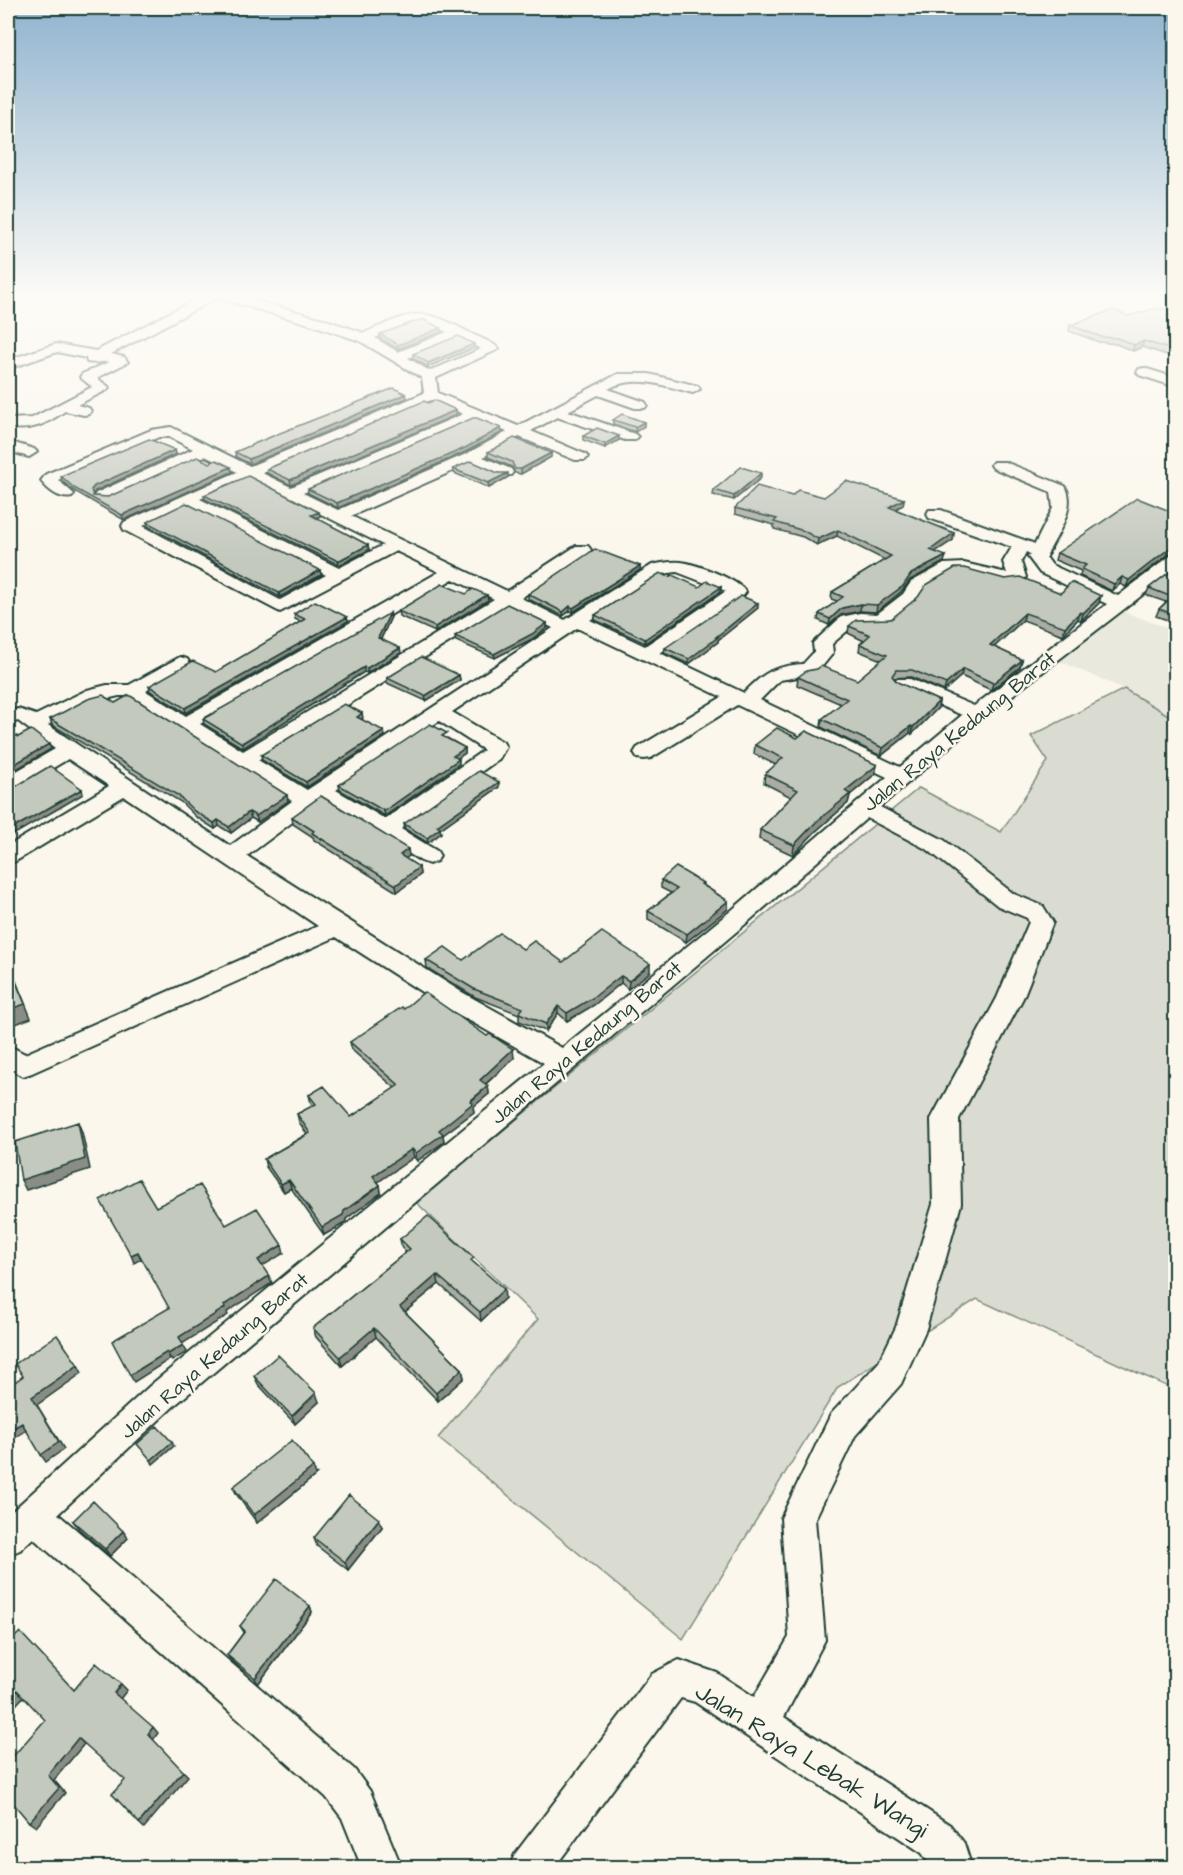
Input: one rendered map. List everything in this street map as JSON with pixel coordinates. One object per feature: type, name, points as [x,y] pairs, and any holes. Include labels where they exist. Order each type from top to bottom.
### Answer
[{"type":"street","points":[[8,437],[26,426],[39,422],[63,406],[100,389],[101,386],[97,384]]},
{"type":"street","points":[[430,384],[431,395]]},
{"type":"street","points":[[338,516],[471,457],[610,384]]},
{"type":"street","points":[[671,384],[693,389]]},
{"type":"street","points":[[598,390],[640,405]]},
{"type":"street","points":[[397,544],[280,608],[130,526],[249,472],[431,395],[580,457]]},
{"type":"street","points":[[63,406],[84,411]]},
{"type":"street","points":[[558,412],[630,437]]},
{"type":"street","points":[[290,494],[477,413]]},
{"type":"street","points":[[8,423],[26,426]]},
{"type":"street","points":[[66,494],[51,484],[49,481],[52,477],[156,433],[171,432],[290,494],[510,597],[645,654],[902,776]]},
{"type":"street","points":[[8,446],[28,452]]},
{"type":"street","points":[[102,496],[205,450]]},
{"type":"street","points":[[471,457],[505,472]]},
{"type":"street","points":[[644,753],[742,699],[781,670],[809,670],[824,653],[822,643],[849,619],[856,616],[881,620],[909,598],[917,585],[951,568],[964,568],[1004,579],[1017,577],[1012,562],[1029,548],[1060,508],[1059,489],[999,465]]},
{"type":"street","points":[[187,499],[339,575]]},
{"type":"street","points":[[935,514],[1029,548],[1046,569],[1119,603]]},
{"type":"street","points":[[243,760],[510,597],[582,550]]},
{"type":"street","name":"Jalan Raya Kedaung Barat","points":[[20,1526],[164,1394],[741,915],[976,714],[1176,560]]},
{"type":"street","points":[[232,856],[314,795],[662,567],[679,567],[731,586],[737,592],[645,654]]},
{"type":"street","points":[[186,724],[454,571]]},
{"type":"street","points":[[132,691],[180,663]]},
{"type":"street","points":[[903,684],[976,714]]},
{"type":"street","points":[[35,723],[89,695],[119,688],[132,691],[243,760],[386,829],[429,856]]},
{"type":"street","points":[[386,829],[492,754],[496,747],[439,711]]},
{"type":"street","points":[[8,718],[22,716],[35,723],[69,750],[337,927],[451,998],[563,1061]]},
{"type":"street","points":[[8,785],[69,750]]},
{"type":"street","points":[[8,856],[125,786]]},
{"type":"street","points":[[760,1723],[807,1640],[798,1518],[843,1425],[890,1373],[911,1329],[947,1204],[945,1119],[1010,998],[1041,922],[1035,912],[1006,900],[936,845],[865,808]]},
{"type":"street","points":[[8,1055],[23,1066],[337,927]]},
{"type":"street","points":[[20,1526],[340,1783],[356,1805],[382,1868]]},
{"type":"street","name":"Jalan Raya Lebak Wangi","points":[[530,1868],[665,1687],[682,1679],[704,1686],[936,1839],[950,1857],[952,1868]]},
{"type":"shaded area","points":[[1122,611],[1175,631],[1175,719],[1124,689],[1059,661]]},
{"type":"shaded area","points":[[1124,689],[1175,719],[1175,1390],[977,1299],[838,1387],[683,1639],[438,1438],[538,1319],[416,1202],[919,788],[1001,832],[1048,761],[1031,736]]},
{"type":"building","points":[[394,388],[406,394],[249,459],[235,452],[280,433]]},
{"type":"building","points":[[434,400],[456,410],[290,480],[267,469],[424,401],[428,403]]},
{"type":"building","points":[[622,414],[644,422],[635,427],[613,420]]},
{"type":"building","points":[[473,418],[501,428],[465,448],[337,503],[308,489]]},
{"type":"building","points":[[597,428],[619,436],[605,444],[583,436]]},
{"type":"building","points":[[514,438],[551,453],[521,469],[515,469],[512,462],[488,452]]},
{"type":"building","points":[[149,439],[175,450],[94,486],[91,490],[93,496],[108,497],[197,457],[210,463],[216,460],[231,467],[122,515],[74,488],[61,476]]},
{"type":"building","points":[[471,461],[498,473],[508,473],[488,483],[453,469]]},
{"type":"building","points":[[741,467],[761,473],[734,496],[714,490]]},
{"type":"building","points":[[248,476],[319,512],[311,515],[368,545],[338,561],[204,495]]},
{"type":"building","points":[[846,481],[904,499],[889,507],[954,533],[930,550],[946,556],[911,574],[903,586],[877,605],[861,604],[842,608],[830,619],[819,614],[843,597],[832,592],[891,556],[838,530],[818,539],[804,531],[774,522],[777,519],[735,508],[757,486],[792,496],[798,490],[824,497]]},
{"type":"building","points":[[1137,498],[1176,512],[1176,547],[1171,547],[1129,580],[1122,577],[1114,584],[1082,569],[1086,565],[1057,553]]},
{"type":"building","points":[[186,503],[320,570],[279,593],[147,522]]},
{"type":"building","points":[[595,549],[640,566],[563,612],[528,594]]},
{"type":"building","points":[[1176,567],[1176,615],[1159,609],[1172,597],[1149,588]]},
{"type":"building","points":[[955,568],[964,568],[1005,579],[1020,577],[1061,593],[1071,582],[1101,596],[1065,627],[1025,613],[990,645],[1022,660],[993,683],[963,669],[946,684],[912,670],[896,670],[892,676],[897,682],[939,701],[913,727],[911,726],[883,748],[822,719],[847,699],[798,677],[806,671],[821,666],[857,680],[887,655],[860,644],[870,635],[849,626],[856,620],[891,619],[918,597],[926,585]]},
{"type":"building","points":[[660,573],[669,577],[672,575],[699,587],[707,581],[721,587],[645,639],[595,615]]},
{"type":"building","points":[[442,584],[466,594],[473,589],[487,595],[435,627],[398,611]]},
{"type":"building","points":[[741,596],[758,603],[689,659],[665,648]]},
{"type":"building","points":[[315,601],[347,617],[185,708],[149,686],[193,661],[216,672],[305,619],[294,614]]},
{"type":"building","points":[[507,604],[547,623],[532,634],[494,654],[455,636]]},
{"type":"building","points":[[390,613],[378,638],[400,648],[367,668],[364,667],[242,743],[203,719]]},
{"type":"building","points":[[421,657],[459,675],[425,696],[387,678]]},
{"type":"building","points":[[103,695],[115,703],[129,695],[287,795],[256,816],[249,812],[229,827],[218,820],[214,823],[194,811],[179,796],[50,719],[88,699]]},
{"type":"building","points":[[344,704],[362,713],[357,717],[384,731],[306,782],[261,755]]},
{"type":"building","points":[[430,724],[447,733],[442,736],[465,748],[453,756],[459,759],[384,811],[339,785]]},
{"type":"building","points":[[777,728],[797,738],[806,731],[877,765],[845,791],[850,794],[816,822],[794,845],[760,830],[798,790],[765,774],[783,758],[755,745]]},
{"type":"building","points":[[8,729],[18,737],[31,730],[49,744],[8,768]]},
{"type":"building","points":[[50,766],[82,789],[8,831],[8,788],[15,787]]},
{"type":"building","points":[[479,771],[499,782],[437,826],[440,828],[427,838],[404,824]]},
{"type":"building","points":[[321,796],[408,849],[400,855],[419,867],[396,885],[312,833],[314,831],[292,817]]},
{"type":"building","points":[[676,867],[728,901],[687,934],[648,911],[677,889],[661,880]]},
{"type":"building","points":[[602,932],[650,964],[629,981],[621,976],[594,997],[567,1013],[558,1006],[546,1024],[519,1013],[523,1008],[474,989],[426,960],[445,947],[463,960],[500,933],[523,949],[534,941],[563,962]]},
{"type":"building","points":[[8,963],[25,1004],[8,1010]]},
{"type":"building","points":[[424,992],[487,1036],[490,1034],[513,1049],[480,1080],[488,1086],[470,1101],[473,1103],[439,1130],[443,1134],[416,1153],[412,1149],[373,1176],[380,1185],[344,1211],[343,1215],[322,1227],[289,1180],[281,1184],[264,1159],[310,1133],[297,1114],[316,1104],[309,1095],[324,1086],[351,1117],[399,1085],[350,1042],[402,1007],[404,1009]]},
{"type":"building","points":[[78,1122],[85,1159],[21,1180],[15,1142]]},
{"type":"building","points":[[139,1179],[156,1207],[200,1185],[226,1225],[257,1208],[282,1245],[258,1260],[269,1276],[224,1305],[225,1308],[179,1337],[183,1345],[130,1375],[112,1341],[169,1308],[138,1252],[131,1255],[100,1200]]},
{"type":"building","points":[[428,1216],[474,1258],[471,1260],[504,1289],[480,1312],[437,1275],[400,1307],[462,1369],[436,1393],[374,1328],[340,1357],[313,1328],[410,1249],[400,1239]]},
{"type":"building","points":[[57,1335],[78,1365],[32,1397],[59,1442],[41,1455],[22,1423],[8,1431],[8,1387],[23,1376],[15,1364]]},
{"type":"building","points":[[278,1355],[316,1393],[292,1416],[254,1376]]},
{"type":"building","points":[[157,1426],[172,1442],[151,1460],[137,1444]]},
{"type":"building","points":[[292,1440],[313,1467],[254,1515],[233,1487]]},
{"type":"building","points":[[349,1495],[379,1519],[345,1562],[314,1538]]},
{"type":"building","points":[[93,1501],[123,1531],[105,1549],[73,1521]]},
{"type":"building","points":[[276,1579],[310,1606],[255,1678],[227,1655],[245,1631],[240,1626]]},
{"type":"building","points":[[20,1632],[74,1690],[96,1663],[121,1684],[114,1693],[153,1727],[148,1734],[183,1771],[139,1823],[112,1794],[125,1780],[78,1738],[48,1775],[59,1788],[29,1822],[8,1797],[8,1762],[45,1720],[17,1690],[8,1700],[8,1644]]}]
